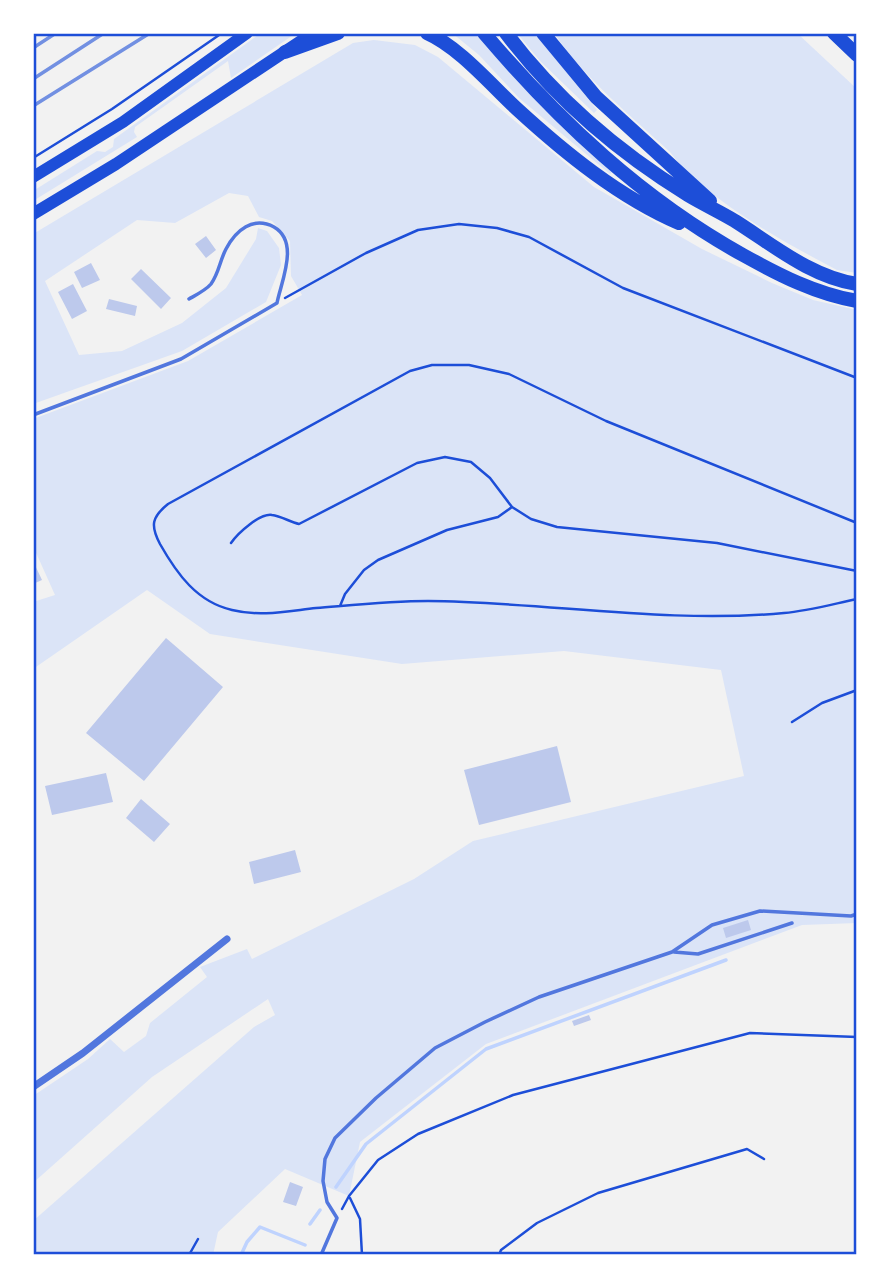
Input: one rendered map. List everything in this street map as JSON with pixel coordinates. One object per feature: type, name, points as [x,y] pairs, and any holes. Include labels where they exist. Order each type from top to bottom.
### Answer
[{"type":"highway","points":[[285,52],[338,33]]},
{"type":"highway","points":[[427,33],[451,48],[528,119],[600,177],[664,216],[801,284],[825,294],[857,301]]},
{"type":"highway","points":[[484,33],[542,99],[594,149],[650,195],[713,238]]},
{"type":"highway","points":[[506,33],[565,101],[613,144],[690,196],[812,269],[857,284]]},
{"type":"highway","points":[[543,33],[596,97],[733,220]]},
{"type":"highway","points":[[834,33],[857,55]]},
{"type":"main road","points":[[33,177],[123,122],[247,33]]},
{"type":"main road","points":[[33,214],[116,164],[313,33]]},
{"type":"street","points":[[33,1087],[83,1053],[227,939]]},
{"type":"lane","points":[[33,415],[181,359],[277,303],[287,262],[286,243],[281,232],[261,223],[252,223],[243,228],[226,248],[210,286],[189,299]]},
{"type":"lane","points":[[321,1255],[337,1218],[327,1202],[323,1181],[325,1158],[335,1138],[376,1098],[435,1048],[539,998],[672,952],[712,925],[760,911],[851,916],[857,914]]},
{"type":"lane","points":[[672,952],[698,954],[792,923]]},
{"type":"path","points":[[33,158],[112,109],[222,33]]},
{"type":"path","points":[[277,303],[366,253],[418,230],[459,225],[497,228],[529,237],[623,288],[857,378]]},
{"type":"path","points":[[857,523],[606,421],[509,374],[469,365],[432,365],[410,371],[168,503],[156,513],[153,527],[160,544],[186,584],[204,599],[231,610],[261,614],[428,601],[715,616],[786,613],[857,599]]},
{"type":"path","points":[[231,543],[239,532],[265,516],[273,514],[299,524],[417,463],[445,457],[471,462],[490,478],[512,507],[531,519],[557,527],[717,543],[857,571]]},
{"type":"path","points":[[340,606],[345,594],[364,570],[378,560],[455,527],[498,517],[512,507]]},
{"type":"path","points":[[792,722],[822,704],[857,690]]},
{"type":"path","points":[[337,1218],[349,1196],[378,1160],[418,1134],[513,1095],[750,1032],[857,1037]]},
{"type":"path","points":[[499,1255],[501,1250],[537,1223],[598,1194],[747,1149],[764,1159]]},
{"type":"path","points":[[349,1196],[360,1219],[362,1255]]},
{"type":"path","points":[[189,1255],[198,1239]]},
{"type":"shaded area","points":[[261,33],[296,33],[231,78],[228,61],[135,127],[137,137],[33,201],[33,191],[97,151],[105,152],[113,147],[114,139]]},
{"type":"shaded area","points":[[452,33],[475,33],[540,106],[612,172],[610,174],[519,98],[479,55]]},
{"type":"shaded area","points":[[517,33],[535,33],[597,110],[594,113],[540,61]]},
{"type":"shaded area","points":[[554,33],[797,33],[857,89],[857,273],[837,270],[794,246],[747,218],[704,187],[594,81]]},
{"type":"shaded area","points":[[374,40],[415,45],[438,57],[594,187],[702,249],[813,300],[857,310],[857,923],[802,925],[486,1044],[360,1142],[349,1196],[285,1169],[218,1232],[213,1255],[33,1255],[33,1221],[254,1027],[275,1015],[268,999],[152,1077],[33,1183],[33,1096],[88,1059],[110,1039],[124,1052],[146,1036],[150,1023],[207,977],[200,967],[247,949],[252,959],[414,879],[473,841],[744,776],[721,670],[564,651],[402,664],[210,634],[147,590],[33,669],[33,602],[55,595],[33,546],[33,419],[188,361],[302,295],[291,276],[290,241],[272,221],[259,217],[248,196],[229,193],[175,223],[137,220],[45,281],[79,355],[122,351],[182,323],[226,288],[256,239],[258,228],[267,231],[279,248],[281,265],[266,302],[182,351],[33,404],[33,234],[353,43]]},
{"type":"building","points":[[206,236],[216,250],[206,258],[195,244]]},
{"type":"building","points":[[91,263],[100,280],[82,288],[74,272]]},
{"type":"building","points":[[141,269],[171,298],[161,309],[131,279]]},
{"type":"building","points":[[73,284],[87,311],[72,319],[58,292]]},
{"type":"building","points":[[109,299],[137,306],[135,316],[106,309]]},
{"type":"building","points":[[33,561],[42,580],[33,584]]},
{"type":"building","points":[[166,638],[223,687],[144,781],[86,733]]},
{"type":"building","points":[[557,746],[571,802],[479,825],[464,770]]},
{"type":"building","points":[[106,773],[113,802],[52,815],[45,786]]},
{"type":"building","points":[[141,799],[170,824],[154,842],[126,818]]},
{"type":"building","points":[[295,850],[301,872],[254,884],[249,862]]},
{"type":"building","points":[[748,920],[751,930],[726,938],[723,928]]},
{"type":"building","points":[[589,1015],[591,1020],[574,1026],[572,1021]]},
{"type":"building","points":[[290,1182],[303,1187],[296,1206],[283,1202]]},
{"type":"waterway","points":[[336,1187],[366,1144],[486,1049],[726,960]]},
{"type":"waterway","points":[[310,1224],[320,1210]]},
{"type":"waterway","points":[[241,1255],[247,1242],[260,1227],[305,1245]]},
{"type":"railway","points":[[33,48],[56,33]]},
{"type":"railway","points":[[33,79],[104,33]]},
{"type":"railway","points":[[33,106],[150,33]]}]
